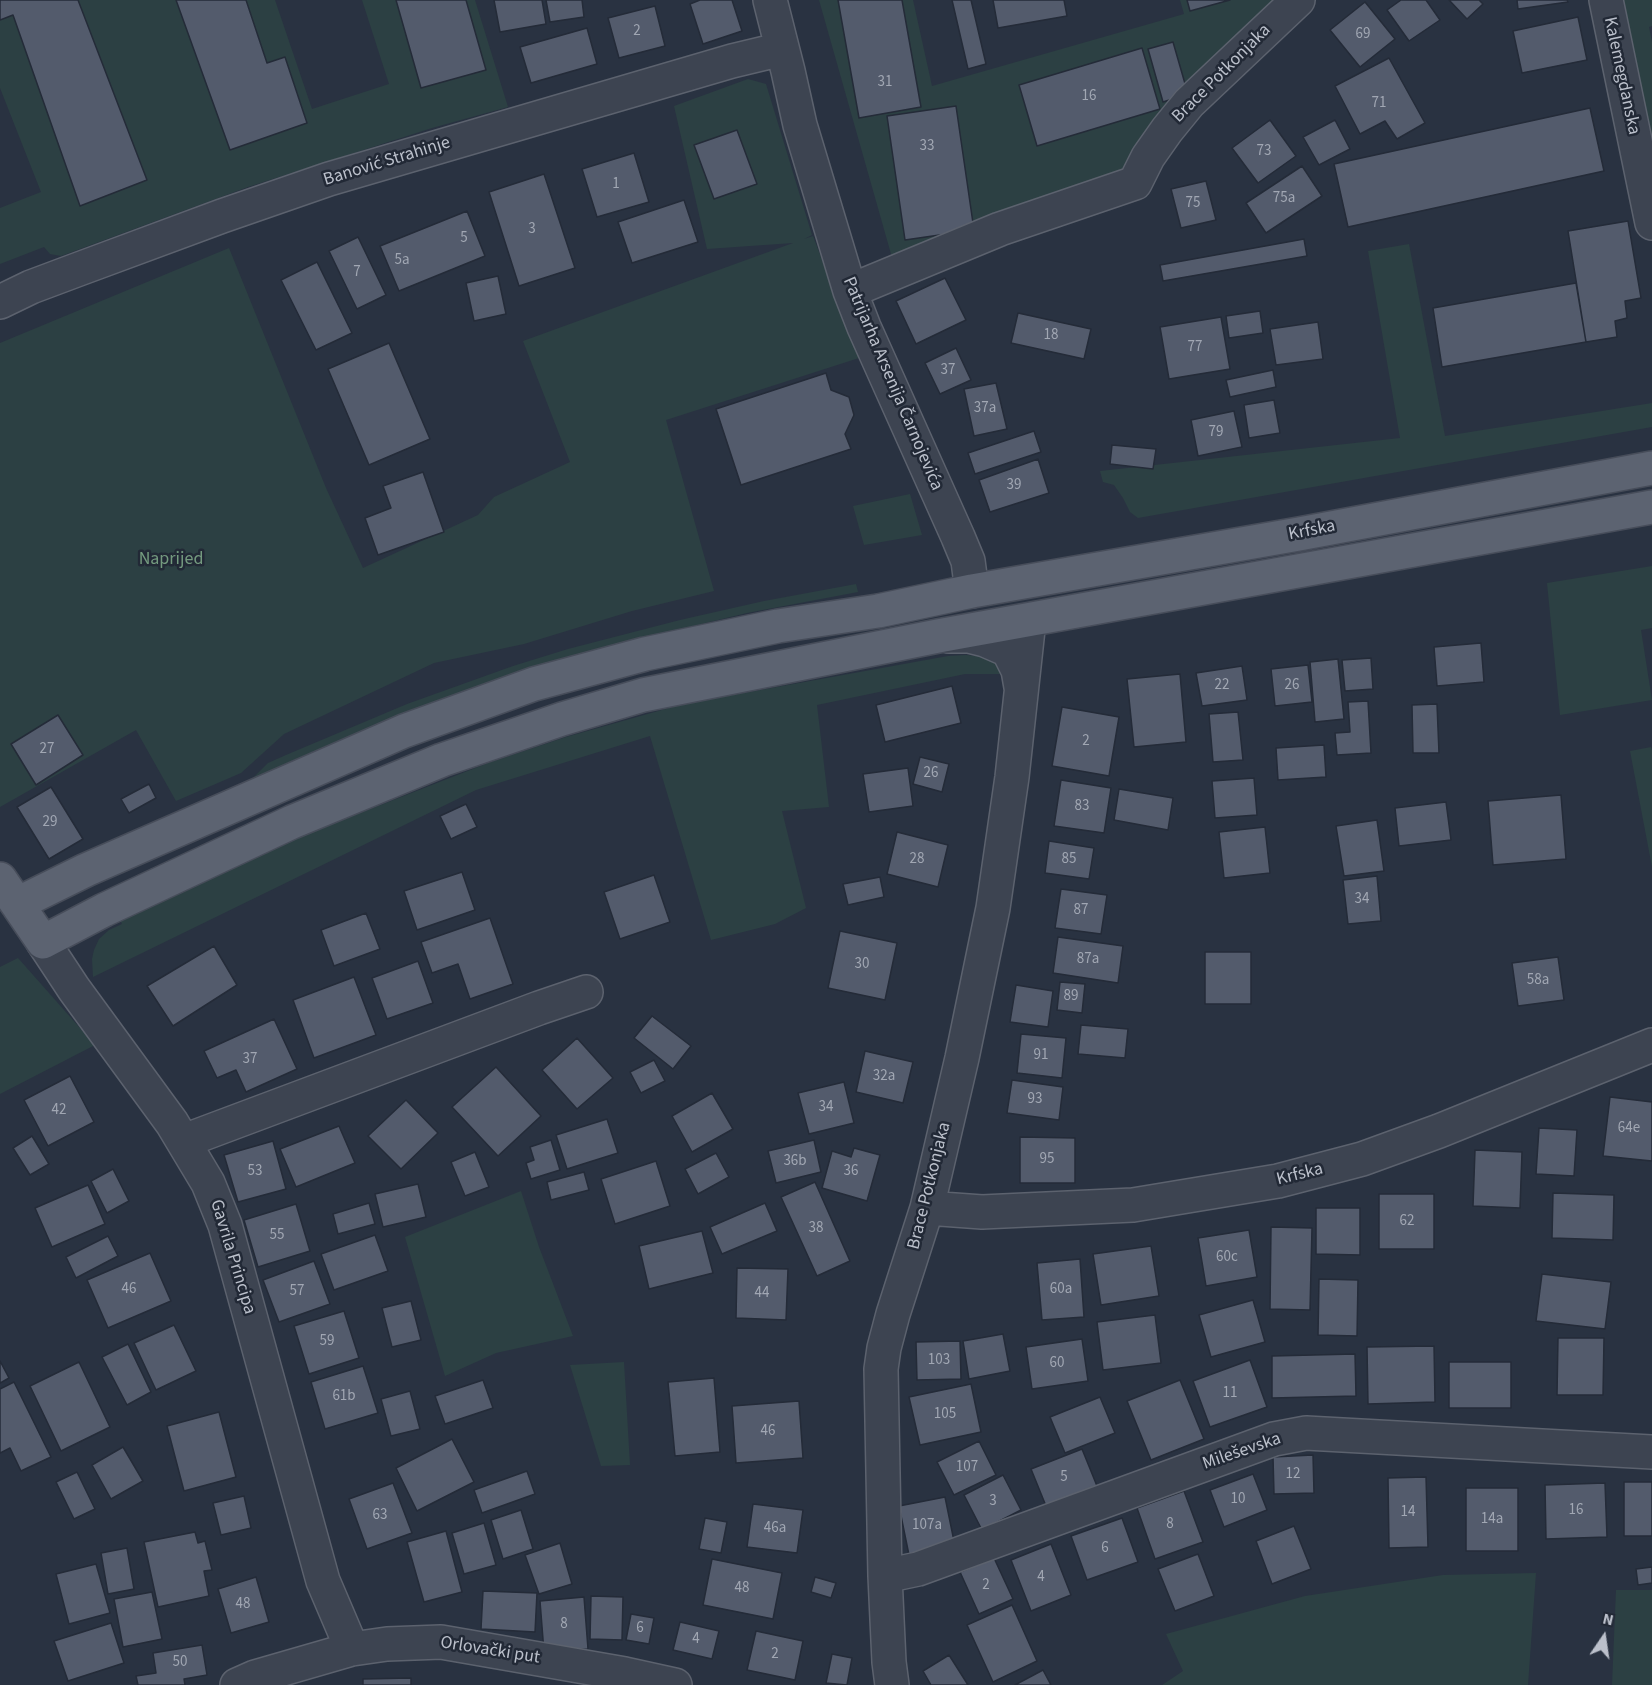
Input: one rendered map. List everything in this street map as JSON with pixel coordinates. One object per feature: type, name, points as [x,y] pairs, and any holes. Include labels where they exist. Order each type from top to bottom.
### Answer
[{"type":"main road","name":"Krfska","points":[[9,892],[117,856],[393,736],[534,684],[656,651],[778,626],[878,611],[972,591],[1299,534],[1652,468]]},
{"type":"main road","name":"Krfska","points":[[43,942],[104,910],[292,822],[442,760],[562,719],[643,695],[938,636],[1652,507]]},
{"type":"main road","name":"Gavrila Principa","points":[[9,892],[43,942]]},
{"type":"street","name":"Patrijarha Arsenija Čarnojevića","points":[[770,0],[800,125],[850,291],[968,561],[972,591]]},
{"type":"street","name":"Brace Potkonjaka","points":[[850,291],[1000,229],[1135,183],[1148,157],[1190,103],[1298,0]]},
{"type":"street","name":"Kalemegdanska","points":[[1606,0],[1652,223]]},
{"type":"street","name":"Banović Strahinje","points":[[0,302],[31,287],[329,179],[710,67],[782,49]]},
{"type":"street","name":"Brace Potkonjaka","points":[[892,1685],[885,1576],[881,1369],[893,1314],[927,1208],[962,1058],[993,908],[1012,777],[1029,620]]},
{"type":"street","name":"Brace Potkonjaka","points":[[938,636],[969,636],[997,644],[1008,650],[1018,670],[1021,688]]},
{"type":"street","name":"Gavrila Principa","points":[[43,942],[81,999],[184,1141],[208,1183],[225,1225],[323,1581],[352,1649]]},
{"type":"street","points":[[184,1141],[586,992]]},
{"type":"street","name":"Krfska","points":[[927,1208],[982,1212],[1133,1205],[1278,1181],[1362,1159],[1439,1131],[1652,1046]]},
{"type":"street","name":"Mileševska","points":[[885,1576],[918,1569],[1274,1438],[1306,1433],[1652,1452]]},
{"type":"street","name":"Orlovački put","points":[[237,1685],[255,1677],[352,1649],[387,1644],[441,1642],[675,1685]]},
{"type":"green space","points":[[0,0],[275,0],[312,109],[389,84],[362,0],[475,0],[508,107],[432,128],[248,187],[61,256],[50,254],[44,247],[0,264],[0,208],[41,192],[0,88]]},
{"type":"green space","points":[[819,0],[913,0],[932,86],[1184,14],[1180,0],[1285,0],[1125,179],[893,261]]},
{"type":"green space","points":[[1614,0],[1652,0],[1652,26],[1649,27],[1652,42],[1652,177]]},
{"type":"green space","name":"Naprijed","points":[[748,79],[766,84],[812,235],[804,239],[813,236],[859,358],[666,420],[714,591],[632,611],[524,644],[434,663],[284,734],[241,773],[176,801],[136,730],[0,807],[0,343],[229,248],[326,488],[363,568],[478,515],[494,497],[570,462],[523,341],[793,243],[707,249],[674,106]]},
{"type":"green space","points":[[1409,244],[1445,436],[1652,403],[1652,427],[1138,518],[1130,512],[1114,485],[1103,482],[1100,471],[1400,438],[1368,251]]},
{"type":"green space","points":[[910,494],[922,535],[864,545],[853,506]]},
{"type":"green space","points":[[1652,566],[1652,628],[1641,630],[1652,700],[1560,715],[1547,583]]},
{"type":"green space","points":[[856,584],[858,592],[747,613],[564,659],[406,715],[252,779],[268,763],[286,755],[407,704],[513,666],[680,620]]},
{"type":"green space","points":[[948,656],[986,657],[994,661],[1001,674],[965,674],[817,705],[829,807],[782,811],[806,908],[775,924],[711,940],[650,736],[476,790],[93,977],[94,950],[99,939],[109,930],[122,924],[119,918],[309,833],[488,763],[566,737],[683,704]]},
{"type":"green space","points":[[1651,747],[1652,750],[1652,867],[1630,751]]},
{"type":"green space","points":[[18,958],[95,1045],[0,1094],[0,967]]},
{"type":"green space","points":[[521,1191],[539,1247],[573,1336],[496,1353],[445,1376],[405,1237]]},
{"type":"green space","points":[[624,1362],[630,1465],[601,1466],[570,1365]]},
{"type":"green space","points":[[1536,1573],[1528,1685],[1162,1685],[1183,1671],[1166,1634],[1305,1596],[1443,1575]]},
{"type":"green space","points":[[1616,1590],[1652,1590],[1652,1685],[1612,1685]]},
{"type":"building","points":[[0,0],[78,0],[147,180],[80,206],[13,15],[0,20]]},
{"type":"building","points":[[176,0],[246,0],[267,63],[285,57],[307,123],[230,150]]},
{"type":"building","points":[[396,0],[466,0],[486,70],[421,88]]},
{"type":"building","points":[[494,0],[542,0],[546,24],[500,32]]},
{"type":"building","points":[[546,0],[582,0],[584,17],[550,22]]},
{"type":"building","points":[[700,0],[732,0],[742,31],[703,44],[690,4]]},
{"type":"building","points":[[838,0],[902,0],[921,107],[859,118]]},
{"type":"building","points":[[952,0],[971,0],[986,64],[968,69]]},
{"type":"building","points":[[993,0],[1064,0],[1067,16],[998,28]]},
{"type":"building","points":[[1187,0],[1230,0],[1190,11]]},
{"type":"building","points":[[1401,0],[1426,0],[1440,20],[1409,41],[1387,10]]},
{"type":"building","points":[[1449,0],[1479,0],[1483,4],[1467,19]]},
{"type":"building","points":[[1517,0],[1567,0],[1568,2],[1518,9]]},
{"type":"building","points":[[1365,2],[1395,39],[1360,67],[1330,30]]},
{"type":"building","points":[[655,6],[665,46],[619,58],[608,18]]},
{"type":"building","points":[[1578,17],[1587,60],[1522,73],[1513,31]]},
{"type":"building","points":[[587,28],[597,64],[531,83],[520,47]]},
{"type":"building","points":[[1173,42],[1188,94],[1163,102],[1148,49]]},
{"type":"building","points":[[1142,48],[1160,109],[1037,146],[1019,85]]},
{"type":"building","points":[[1389,58],[1425,123],[1397,139],[1385,121],[1360,134],[1335,86]]},
{"type":"building","points":[[956,106],[974,230],[905,240],[887,116]]},
{"type":"building","points":[[1590,108],[1604,171],[1348,227],[1334,164]]},
{"type":"building","points":[[1270,120],[1296,156],[1258,183],[1232,148]]},
{"type":"building","points":[[1335,120],[1350,149],[1319,165],[1303,137]]},
{"type":"building","points":[[737,130],[757,184],[714,199],[694,145]]},
{"type":"building","points":[[634,153],[649,202],[597,217],[582,169]]},
{"type":"building","points":[[1302,166],[1322,196],[1266,233],[1246,203]]},
{"type":"building","points":[[544,174],[575,268],[519,286],[489,192]]},
{"type":"building","points":[[1206,181],[1216,220],[1181,228],[1171,189]]},
{"type":"building","points":[[684,200],[698,242],[632,263],[618,222]]},
{"type":"building","points":[[467,211],[485,256],[399,291],[380,246]]},
{"type":"building","points":[[1628,221],[1641,298],[1625,301],[1627,318],[1615,321],[1617,337],[1586,342],[1568,231]]},
{"type":"building","points":[[358,237],[386,295],[357,309],[329,251]]},
{"type":"building","points":[[1304,239],[1307,256],[1163,281],[1160,265]]},
{"type":"building","points":[[317,262],[352,333],[316,350],[281,280]]},
{"type":"building","points":[[498,276],[506,314],[474,321],[466,283]]},
{"type":"building","points":[[945,278],[966,320],[916,344],[896,301]]},
{"type":"building","points":[[1576,283],[1586,342],[1442,367],[1433,308]]},
{"type":"building","points":[[1260,311],[1263,333],[1229,338],[1226,316]]},
{"type":"building","points":[[1018,313],[1091,329],[1084,359],[1011,343]]},
{"type":"building","points":[[1221,317],[1230,369],[1169,379],[1160,327]]},
{"type":"building","points":[[1318,322],[1323,359],[1276,365],[1270,329]]},
{"type":"building","points":[[389,343],[430,439],[369,465],[328,369]]},
{"type":"building","points":[[956,348],[971,380],[940,394],[925,363]]},
{"type":"building","points":[[1273,370],[1276,387],[1230,397],[1226,380]]},
{"type":"building","points":[[826,373],[831,390],[849,397],[854,415],[845,434],[851,449],[741,485],[716,409]]},
{"type":"building","points":[[996,383],[1007,429],[974,436],[964,389]]},
{"type":"building","points":[[1274,400],[1280,433],[1249,438],[1244,405]]},
{"type":"building","points":[[1234,411],[1242,447],[1198,456],[1191,420]]},
{"type":"building","points":[[1034,431],[1041,452],[975,474],[968,453]]},
{"type":"building","points":[[1112,445],[1156,449],[1153,469],[1110,464]]},
{"type":"building","points":[[1038,459],[1049,493],[990,512],[979,480]]},
{"type":"building","points":[[423,472],[444,532],[378,555],[365,518],[391,508],[383,486]]},
{"type":"building","points":[[1481,643],[1484,682],[1437,686],[1434,647]]},
{"type":"building","points":[[1371,658],[1373,689],[1345,691],[1342,660]]},
{"type":"building","points":[[1338,659],[1344,719],[1315,722],[1310,662]]},
{"type":"building","points":[[1308,665],[1312,702],[1275,706],[1271,669]]},
{"type":"building","points":[[1242,666],[1247,700],[1202,706],[1196,673]]},
{"type":"building","points":[[1180,674],[1186,742],[1134,747],[1127,679]]},
{"type":"building","points":[[952,686],[961,723],[885,742],[876,705]]},
{"type":"building","points":[[1368,701],[1371,753],[1337,755],[1335,733],[1350,732],[1348,702]]},
{"type":"building","points":[[1437,704],[1439,753],[1413,753],[1412,705]]},
{"type":"building","points":[[1062,707],[1119,717],[1109,776],[1052,766]]},
{"type":"building","points":[[1238,712],[1243,760],[1213,762],[1209,714]]},
{"type":"building","points":[[58,715],[83,755],[36,785],[11,744]]},
{"type":"building","points":[[1324,745],[1326,777],[1278,780],[1276,748]]},
{"type":"building","points":[[920,757],[949,764],[942,792],[913,784]]},
{"type":"building","points":[[908,768],[913,806],[869,812],[863,774]]},
{"type":"building","points":[[1254,778],[1257,815],[1215,818],[1212,781]]},
{"type":"building","points":[[1061,780],[1111,788],[1104,833],[1054,826]]},
{"type":"building","points":[[149,784],[156,798],[129,813],[121,799]]},
{"type":"building","points":[[51,787],[83,839],[49,859],[17,807]]},
{"type":"building","points":[[1119,789],[1173,798],[1168,830],[1114,820]]},
{"type":"building","points":[[1561,795],[1566,859],[1493,865],[1488,801]]},
{"type":"building","points":[[1446,802],[1451,840],[1399,846],[1395,808]]},
{"type":"building","points":[[466,804],[477,827],[451,839],[440,816]]},
{"type":"building","points":[[1377,820],[1384,871],[1344,876],[1336,826]]},
{"type":"building","points":[[1265,827],[1270,873],[1224,878],[1219,832]]},
{"type":"building","points":[[897,832],[948,845],[938,887],[887,874]]},
{"type":"building","points":[[1049,841],[1094,848],[1089,879],[1045,873]]},
{"type":"building","points":[[462,872],[475,910],[417,930],[404,891]]},
{"type":"building","points":[[654,875],[670,922],[620,939],[604,892]]},
{"type":"building","points":[[1377,876],[1381,921],[1348,924],[1343,880]]},
{"type":"building","points":[[880,877],[884,897],[848,905],[843,884]]},
{"type":"building","points":[[1061,889],[1107,895],[1101,934],[1055,928]]},
{"type":"building","points":[[366,913],[380,949],[334,966],[321,930]]},
{"type":"building","points":[[490,918],[513,984],[470,999],[458,964],[432,973],[421,942]]},
{"type":"building","points":[[840,931],[897,943],[885,1000],[828,988]]},
{"type":"building","points":[[1058,937],[1123,946],[1118,983],[1053,973]]},
{"type":"building","points":[[214,946],[237,985],[173,1026],[147,986]]},
{"type":"building","points":[[1205,952],[1251,952],[1251,1004],[1205,1004]]},
{"type":"building","points":[[1558,957],[1564,1000],[1518,1006],[1512,963]]},
{"type":"building","points":[[418,961],[433,1003],[387,1019],[372,978]]},
{"type":"building","points":[[354,977],[376,1035],[314,1058],[293,1000]]},
{"type":"building","points":[[1060,982],[1085,984],[1082,1013],[1057,1010]]},
{"type":"building","points":[[1016,985],[1053,991],[1048,1027],[1010,1022]]},
{"type":"building","points":[[652,1016],[691,1046],[673,1069],[634,1038]]},
{"type":"building","points":[[274,1019],[297,1069],[246,1092],[236,1070],[217,1078],[204,1051]]},
{"type":"building","points":[[1081,1025],[1128,1029],[1125,1058],[1078,1054]]},
{"type":"building","points":[[1021,1034],[1066,1038],[1062,1078],[1017,1073]]},
{"type":"building","points":[[577,1038],[613,1078],[577,1109],[542,1070]]},
{"type":"building","points":[[865,1051],[913,1062],[903,1103],[856,1092]]},
{"type":"building","points":[[654,1060],[665,1081],[641,1093],[630,1072]]},
{"type":"building","points":[[496,1067],[541,1116],[498,1156],[452,1107]]},
{"type":"building","points":[[70,1076],[94,1122],[48,1146],[24,1100]]},
{"type":"building","points":[[1012,1080],[1063,1087],[1059,1120],[1007,1113]]},
{"type":"building","points":[[844,1082],[854,1123],[809,1134],[798,1093]]},
{"type":"building","points":[[712,1093],[733,1129],[692,1152],[672,1116]]},
{"type":"building","points":[[1610,1097],[1652,1102],[1652,1161],[1603,1156]]},
{"type":"building","points":[[406,1100],[438,1133],[401,1169],[368,1136]]},
{"type":"building","points":[[607,1119],[618,1153],[567,1169],[556,1135]]},
{"type":"building","points":[[339,1126],[355,1163],[296,1187],[280,1149]]},
{"type":"building","points":[[1539,1128],[1577,1130],[1574,1176],[1536,1174]]},
{"type":"building","points":[[32,1136],[49,1164],[30,1175],[13,1148]]},
{"type":"building","points":[[1020,1137],[1075,1138],[1075,1183],[1020,1183]]},
{"type":"building","points":[[551,1140],[560,1170],[531,1179],[526,1163],[534,1160],[530,1147]]},
{"type":"building","points":[[814,1140],[821,1172],[776,1183],[768,1151]]},
{"type":"building","points":[[273,1141],[286,1189],[238,1202],[224,1155]]},
{"type":"building","points":[[854,1148],[880,1155],[867,1201],[822,1188],[832,1151],[851,1157]]},
{"type":"building","points":[[1475,1150],[1522,1152],[1520,1208],[1473,1206]]},
{"type":"building","points":[[475,1152],[489,1187],[465,1196],[451,1162]]},
{"type":"building","points":[[716,1153],[729,1177],[698,1194],[685,1169]]},
{"type":"building","points":[[656,1161],[670,1206],[615,1224],[601,1179]]},
{"type":"building","points":[[113,1169],[129,1201],[107,1213],[91,1181]]},
{"type":"building","points":[[584,1172],[589,1190],[551,1200],[547,1182]]},
{"type":"building","points":[[815,1182],[850,1261],[817,1276],[781,1197]]},
{"type":"building","points":[[418,1184],[426,1217],[383,1227],[375,1194]]},
{"type":"building","points":[[88,1185],[105,1224],[52,1247],[35,1208]]},
{"type":"building","points":[[1553,1193],[1614,1195],[1613,1240],[1552,1238]]},
{"type":"building","points":[[1379,1194],[1434,1194],[1434,1249],[1379,1249]]},
{"type":"building","points":[[369,1203],[375,1224],[338,1234],[333,1214]]},
{"type":"building","points":[[765,1203],[777,1231],[722,1254],[710,1227]]},
{"type":"building","points":[[296,1204],[310,1251],[258,1267],[244,1220]]},
{"type":"building","points":[[1316,1208],[1360,1208],[1360,1255],[1316,1254]]},
{"type":"building","points":[[1271,1227],[1312,1228],[1310,1310],[1270,1309]]},
{"type":"building","points":[[1249,1230],[1257,1277],[1206,1286],[1198,1238]]},
{"type":"building","points":[[702,1231],[713,1273],[649,1289],[639,1246]]},
{"type":"building","points":[[375,1235],[388,1271],[334,1290],[321,1254]]},
{"type":"building","points":[[108,1236],[118,1256],[76,1278],[66,1257]]},
{"type":"building","points":[[1151,1246],[1159,1296],[1101,1305],[1093,1254]]},
{"type":"building","points":[[150,1253],[171,1301],[108,1328],[87,1280]]},
{"type":"building","points":[[1080,1259],[1084,1317],[1042,1320],[1037,1263]]},
{"type":"building","points":[[314,1261],[330,1304],[279,1322],[263,1280]]},
{"type":"building","points":[[737,1268],[788,1269],[786,1320],[736,1318]]},
{"type":"building","points":[[1542,1274],[1611,1282],[1605,1329],[1536,1321]]},
{"type":"building","points":[[1319,1279],[1358,1280],[1357,1336],[1318,1335]]},
{"type":"building","points":[[1253,1300],[1265,1342],[1211,1357],[1199,1315]]},
{"type":"building","points":[[411,1301],[421,1340],[392,1347],[382,1308]]},
{"type":"building","points":[[344,1311],[359,1358],[309,1374],[294,1326]]},
{"type":"building","points":[[1155,1315],[1161,1363],[1103,1370],[1097,1322]]},
{"type":"building","points":[[174,1325],[196,1371],[156,1390],[134,1343]]},
{"type":"building","points":[[1003,1334],[1010,1371],[969,1379],[963,1341]]},
{"type":"building","points":[[1558,1338],[1604,1338],[1603,1395],[1557,1395]]},
{"type":"building","points":[[1082,1339],[1088,1381],[1032,1389],[1026,1347]]},
{"type":"building","points":[[960,1341],[961,1379],[917,1380],[916,1342]]},
{"type":"building","points":[[128,1344],[151,1392],[127,1405],[102,1357]]},
{"type":"building","points":[[1434,1346],[1435,1402],[1368,1404],[1367,1347]]},
{"type":"building","points":[[1355,1354],[1356,1396],[1272,1398],[1272,1356]]},
{"type":"building","points":[[1250,1360],[1267,1407],[1210,1427],[1193,1381]]},
{"type":"building","points":[[0,1361],[9,1378],[0,1383]]},
{"type":"building","points":[[79,1362],[110,1427],[61,1451],[30,1386]]},
{"type":"building","points":[[1449,1362],[1511,1362],[1511,1408],[1449,1408]]},
{"type":"building","points":[[363,1366],[378,1413],[325,1429],[311,1382]]},
{"type":"building","points":[[714,1378],[720,1452],[675,1456],[668,1382]]},
{"type":"building","points":[[483,1380],[493,1408],[445,1424],[435,1396]]},
{"type":"building","points":[[1180,1380],[1204,1439],[1151,1460],[1127,1401]]},
{"type":"building","points":[[14,1382],[51,1457],[21,1471],[10,1448],[0,1453],[0,1389]]},
{"type":"building","points":[[971,1384],[981,1432],[920,1445],[909,1397]]},
{"type":"building","points":[[410,1391],[420,1429],[391,1436],[381,1399]]},
{"type":"building","points":[[1100,1397],[1115,1433],[1065,1453],[1050,1417]]},
{"type":"building","points":[[799,1401],[803,1458],[736,1463],[732,1406]]},
{"type":"building","points":[[219,1412],[236,1477],[184,1491],[167,1426]]},
{"type":"building","points":[[452,1439],[474,1482],[417,1511],[396,1468]]},
{"type":"building","points":[[979,1441],[996,1475],[954,1495],[937,1462]]},
{"type":"building","points":[[123,1447],[143,1481],[111,1499],[92,1465]]},
{"type":"building","points":[[1082,1449],[1097,1486],[1046,1506],[1031,1469]]},
{"type":"building","points":[[1313,1455],[1314,1493],[1274,1494],[1273,1457]]},
{"type":"building","points":[[527,1471],[535,1494],[482,1513],[474,1490]]},
{"type":"building","points":[[77,1472],[95,1509],[74,1519],[56,1482]]},
{"type":"building","points":[[1253,1474],[1267,1510],[1224,1527],[1210,1490]]},
{"type":"building","points":[[1003,1475],[1021,1510],[982,1530],[964,1495]]},
{"type":"building","points":[[1426,1477],[1428,1547],[1389,1548],[1388,1478]]},
{"type":"building","points":[[1624,1482],[1652,1482],[1652,1536],[1624,1536]]},
{"type":"building","points":[[393,1483],[412,1533],[367,1549],[349,1499]]},
{"type":"building","points":[[1605,1483],[1607,1537],[1546,1539],[1545,1485]]},
{"type":"building","points":[[1466,1488],[1518,1488],[1518,1551],[1466,1551]]},
{"type":"building","points":[[1184,1491],[1203,1542],[1155,1559],[1137,1508]]},
{"type":"building","points":[[244,1496],[251,1528],[221,1535],[213,1503]]},
{"type":"building","points":[[945,1497],[955,1546],[909,1555],[899,1506]]},
{"type":"building","points":[[753,1504],[803,1510],[797,1553],[747,1547]]},
{"type":"building","points":[[521,1510],[533,1549],[503,1559],[491,1520]]},
{"type":"building","points":[[705,1518],[727,1522],[721,1553],[699,1549]]},
{"type":"building","points":[[1122,1518],[1138,1562],[1087,1580],[1071,1536]]},
{"type":"building","points":[[484,1523],[496,1565],[464,1574],[452,1533]]},
{"type":"building","points":[[1294,1526],[1311,1569],[1272,1584],[1256,1541]]},
{"type":"building","points":[[446,1531],[462,1592],[424,1602],[407,1542]]},
{"type":"building","points":[[195,1532],[198,1543],[205,1541],[212,1570],[204,1571],[209,1596],[158,1607],[144,1542]]},
{"type":"building","points":[[560,1543],[572,1584],[539,1594],[525,1555]]},
{"type":"building","points":[[1051,1544],[1071,1595],[1031,1611],[1011,1560]]},
{"type":"building","points":[[127,1548],[134,1589],[108,1594],[101,1553]]},
{"type":"building","points":[[1198,1554],[1214,1596],[1175,1611],[1158,1569]]},
{"type":"building","points":[[994,1558],[1013,1599],[979,1614],[960,1572]]},
{"type":"building","points":[[712,1559],[782,1573],[773,1619],[703,1605]]},
{"type":"building","points":[[96,1564],[110,1613],[69,1624],[56,1574]]},
{"type":"building","points":[[1652,1567],[1652,1583],[1638,1585],[1636,1569]]},
{"type":"building","points":[[256,1577],[269,1622],[231,1633],[218,1589]]},
{"type":"building","points":[[815,1577],[836,1583],[831,1598],[811,1592]]},
{"type":"building","points":[[483,1591],[537,1593],[535,1632],[481,1629]]},
{"type":"building","points":[[152,1592],[162,1639],[123,1647],[114,1599]]},
{"type":"building","points":[[591,1596],[623,1597],[622,1640],[590,1639]]},
{"type":"building","points":[[584,1597],[588,1649],[544,1652],[540,1601]]},
{"type":"building","points":[[1012,1605],[1037,1661],[993,1682],[967,1625]]},
{"type":"building","points":[[631,1614],[654,1618],[649,1644],[626,1640]]},
{"type":"building","points":[[680,1622],[719,1631],[712,1659],[673,1650]]},
{"type":"building","points":[[111,1623],[124,1663],[68,1681],[54,1641]]},
{"type":"building","points":[[756,1631],[803,1641],[795,1680],[747,1670]]},
{"type":"building","points":[[202,1645],[207,1675],[184,1679],[185,1685],[138,1685],[136,1676],[156,1673],[153,1653]]},
{"type":"building","points":[[832,1654],[852,1658],[847,1685],[826,1683]]},
{"type":"building","points":[[949,1655],[968,1685],[931,1685],[923,1671]]},
{"type":"building","points":[[1043,1670],[1051,1685],[1015,1685]]},
{"type":"building","points":[[411,1678],[411,1685],[363,1685],[363,1679]]}]
